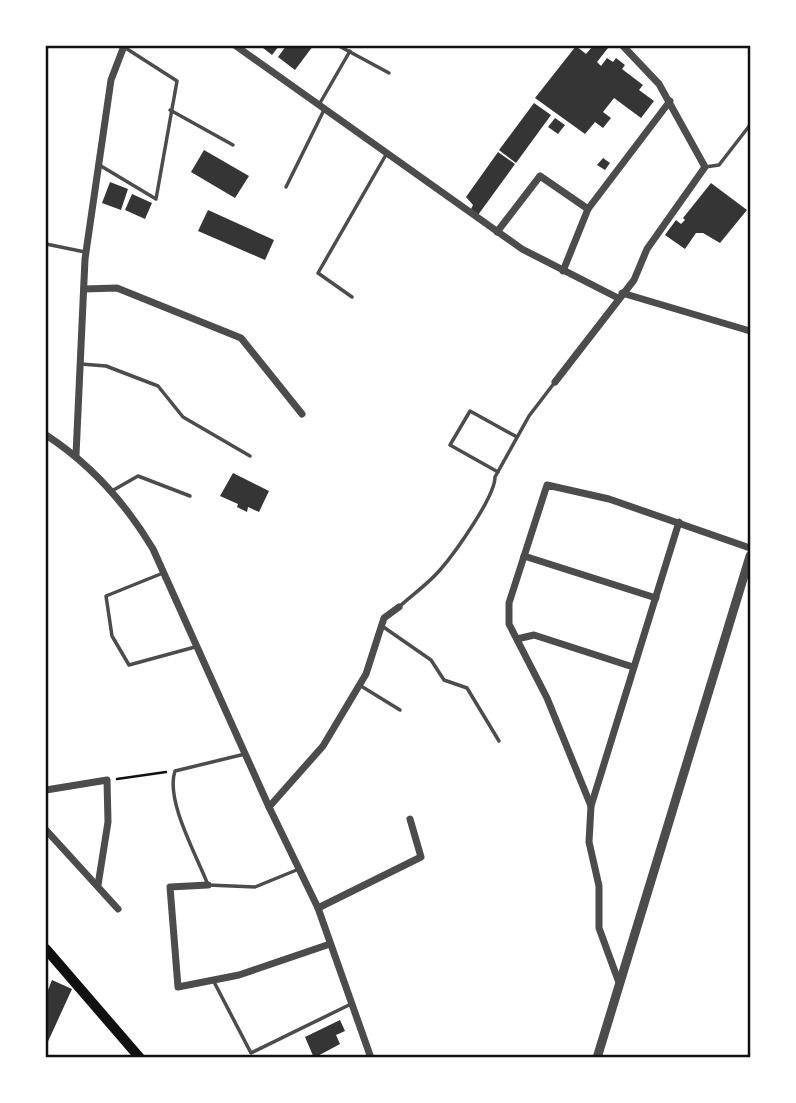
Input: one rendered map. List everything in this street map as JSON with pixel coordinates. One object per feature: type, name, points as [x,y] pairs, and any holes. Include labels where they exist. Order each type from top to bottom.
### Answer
[{"type":"main road","points":[[46,949],[140,1058]]},
{"type":"street","points":[[76,455],[86,253],[111,80],[124,46]]},
{"type":"street","points":[[236,46],[497,232],[563,271],[620,296],[751,331]]},
{"type":"street","points":[[555,382],[634,280],[647,249],[705,167],[670,101],[623,46]]},
{"type":"street","points":[[563,271],[588,209],[670,101]]},
{"type":"street","points":[[497,232],[540,176],[588,209]]},
{"type":"street","points":[[84,289],[117,288],[242,338],[302,414]]},
{"type":"street","points":[[46,435],[76,455],[137,523],[163,573],[318,908],[371,1058]]},
{"type":"street","points":[[591,806],[547,698],[509,624],[509,603],[547,485],[609,499],[751,548]]},
{"type":"street","points":[[618,980],[599,928],[599,886],[589,842],[591,806],[679,522]]},
{"type":"street","points":[[524,556],[656,598]]},
{"type":"street","points":[[597,1058],[618,980],[751,556]]},
{"type":"street","points":[[269,807],[323,746],[360,684],[384,618],[399,607]]},
{"type":"street","points":[[517,639],[534,635],[633,667]]},
{"type":"street","points":[[46,790],[107,780],[108,822],[98,885]]},
{"type":"street","points":[[318,908],[421,857],[410,819]]},
{"type":"street","points":[[46,830],[118,909]]},
{"type":"street","points":[[208,885],[170,887],[178,988],[239,975],[330,944]]},
{"type":"lane","points":[[99,164],[156,199],[177,81],[124,46]]},
{"type":"lane","points":[[339,46],[389,73]]},
{"type":"lane","points":[[286,187],[350,51]]},
{"type":"lane","points":[[170,110],[233,145]]},
{"type":"lane","points":[[705,167],[712,169],[719,165],[751,125]]},
{"type":"lane","points":[[352,297],[318,272],[387,153]]},
{"type":"lane","points":[[46,244],[86,253]]},
{"type":"lane","points":[[80,364],[106,366],[158,386],[183,417],[250,456]]},
{"type":"lane","points":[[399,607],[440,570],[486,502],[498,472],[517,438],[555,382]]},
{"type":"lane","points":[[498,472],[450,445],[470,411],[517,438]]},
{"type":"lane","points":[[110,492],[138,476],[190,496]]},
{"type":"lane","points":[[163,573],[106,596],[112,636],[130,665],[195,646]]},
{"type":"lane","points":[[382,626],[430,660],[444,680],[467,688],[499,741]]},
{"type":"lane","points":[[360,684],[400,710]]},
{"type":"lane","points":[[245,754],[175,771],[171,782],[175,801],[208,885],[255,887],[299,869]]},
{"type":"lane","points":[[213,980],[251,1053],[351,1004]]},
{"type":"path","points":[[107,780],[175,771]]},
{"type":"building","points":[[279,46],[272,55],[263,48]]},
{"type":"building","points":[[286,46],[313,46],[295,70],[278,57]]},
{"type":"building","points":[[576,46],[586,54],[593,46],[605,46],[608,48],[597,62],[601,66],[607,58],[613,62],[616,58],[625,65],[622,69],[643,85],[639,90],[654,101],[641,118],[614,98],[603,112],[611,118],[603,128],[595,122],[585,134],[535,98]]},
{"type":"building","points":[[534,103],[551,115],[516,163],[499,150]]},
{"type":"building","points":[[555,118],[565,125],[558,134],[548,127]]},
{"type":"building","points":[[204,150],[249,176],[235,198],[191,172]]},
{"type":"building","points":[[498,152],[515,164],[478,215],[471,209],[473,205],[466,197]]},
{"type":"building","points":[[603,158],[610,163],[605,170],[597,165]]},
{"type":"building","points":[[110,182],[128,189],[121,210],[102,203]]},
{"type":"building","points":[[711,183],[747,210],[720,243],[703,233],[696,233],[685,249],[665,235],[676,220],[681,224],[685,220],[683,218]]},
{"type":"building","points":[[132,194],[152,203],[145,219],[125,210]]},
{"type":"building","points":[[208,210],[274,240],[265,260],[198,231]]},
{"type":"building","points":[[233,473],[269,491],[259,512],[248,507],[247,512],[237,507],[238,504],[220,496]]},
{"type":"building","points":[[52,980],[72,989],[46,1046],[46,995]]},
{"type":"building","points":[[340,1020],[345,1031],[336,1035],[340,1044],[314,1058],[305,1037]]}]
